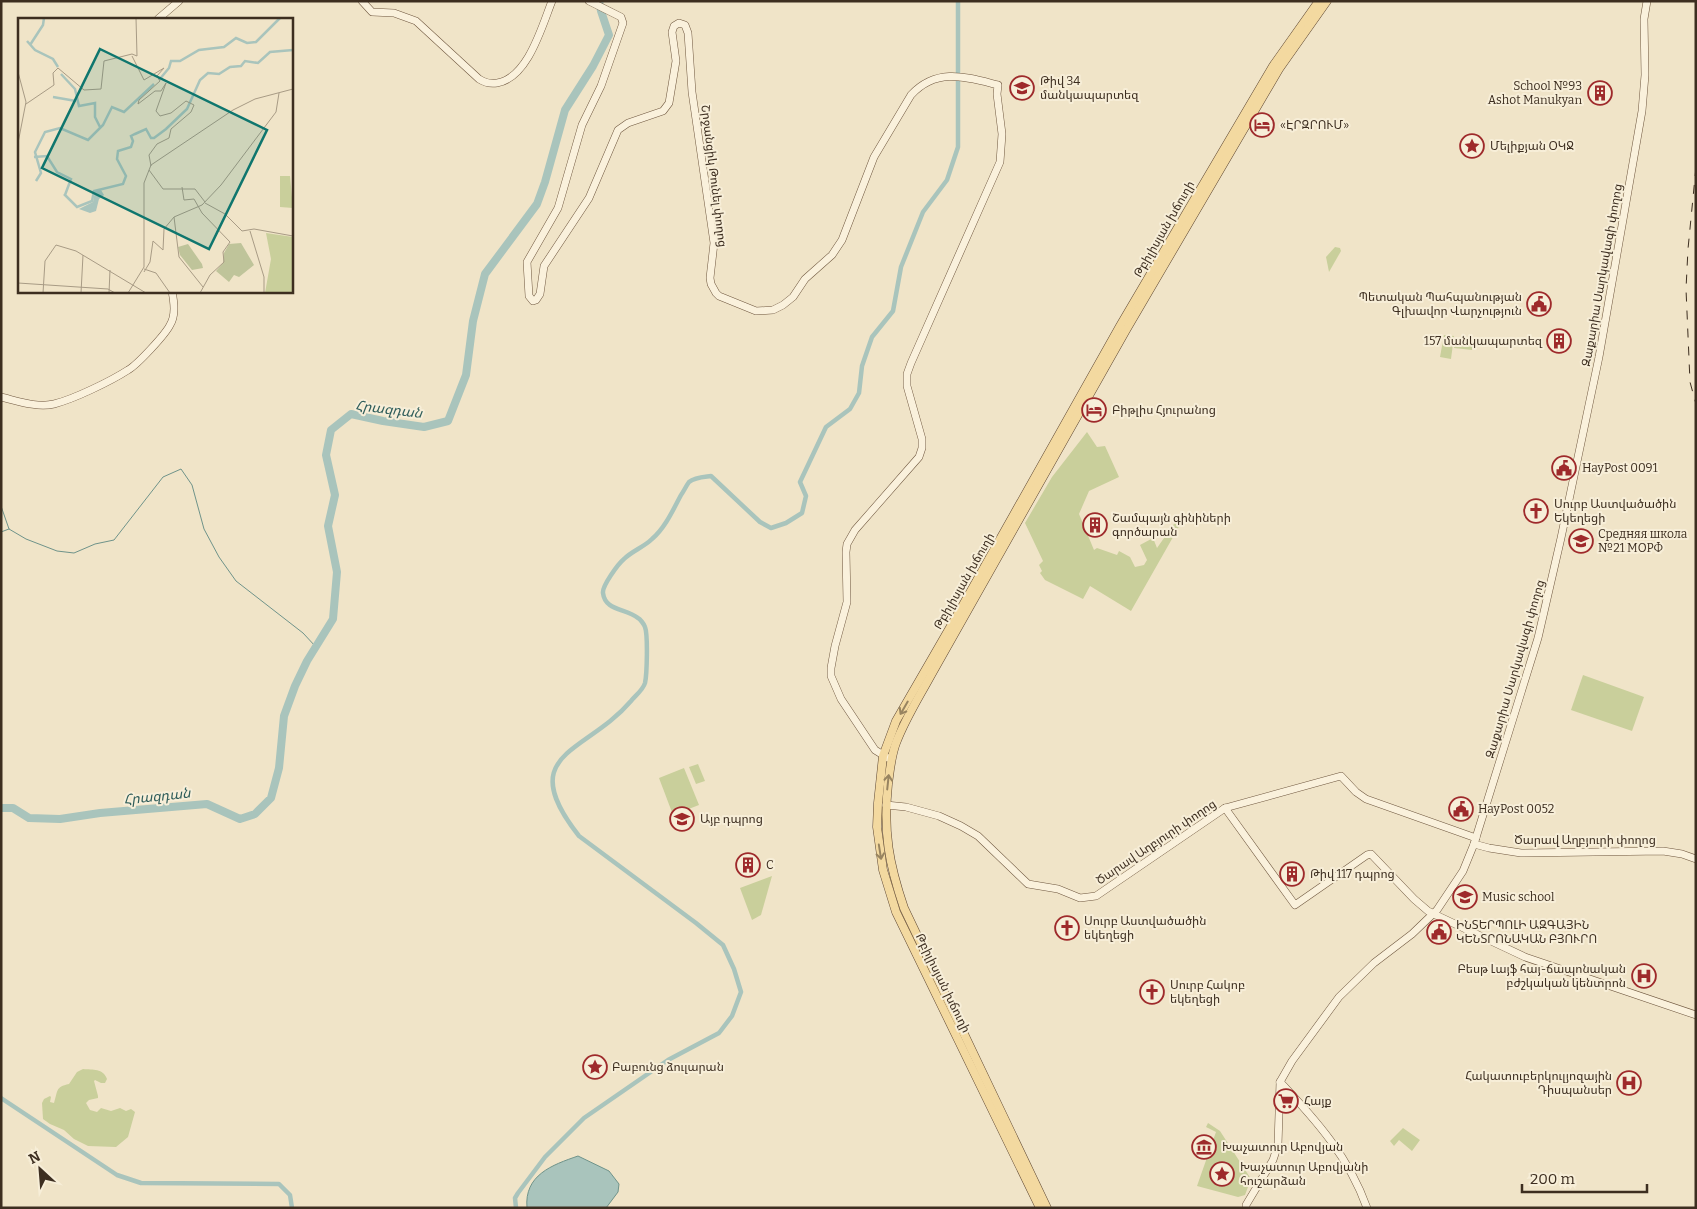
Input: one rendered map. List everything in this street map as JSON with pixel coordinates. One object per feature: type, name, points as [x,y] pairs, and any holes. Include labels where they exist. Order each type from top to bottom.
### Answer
[{"type":"main road","name":"Թբիլիսյան խճուղի","points":[[1047,1208],[1030,1179],[900,922],[879,850],[877,827],[878,803],[887,758],[896,721],[1120,326],[1274,66],[1319,1]]},
{"type":"main road","name":"Թբիլիսյան խճուղի","points":[[992,1101],[904,908],[889,858],[886,828],[887,758],[931,674],[1126,330],[1279,69],[1327,1]]},
{"type":"main road","name":"Թբիլիսյան խճուղի","points":[[1030,1179],[1040,1208]]},
{"type":"street","points":[[159,18],[179,1]]},
{"type":"street","points":[[362,1],[372,12],[394,12],[416,21],[484,83],[500,82],[513,76],[521,68],[529,56],[552,1]]},
{"type":"street","name":"Շրջանցիկ Թունել փողոց","points":[[589,1],[621,17],[624,23],[601,86],[582,125],[558,208],[527,262],[529,296],[532,301],[536,300],[540,294],[544,266],[589,198],[618,130],[624,125],[657,114],[667,108],[676,61],[672,32],[676,24],[682,23],[688,32],[692,92],[714,242],[711,284],[719,296],[756,311],[765,312],[783,305],[793,297],[810,273],[832,255],[842,240],[874,157],[911,95],[917,89],[930,81],[951,75],[963,76],[998,85],[997,94],[1002,134],[1000,162],[914,354],[907,374],[907,386],[922,439],[920,457],[854,530],[847,544],[847,602],[831,668],[831,676],[841,699],[875,750],[887,758]]},
{"type":"street","name":"Զաքարիա Սարկավագի փողոց","points":[[1246,1208],[1273,1160],[1278,1146],[1280,1083],[1292,1061],[1338,997],[1374,963],[1412,934],[1433,913],[1463,870],[1476,841],[1538,638],[1586,426],[1600,357],[1642,111],[1645,75],[1644,19],[1647,1]]},
{"type":"street","points":[[1,397],[36,405],[54,404],[130,370],[159,340],[170,325],[174,314],[172,292]]},
{"type":"street","name":"Ծարավ Աղբյուրի փողոց","points":[[886,804],[939,816],[961,826],[978,836],[1028,884],[1058,889],[1080,898],[1096,896],[1225,808],[1341,776],[1356,792],[1366,799],[1476,841],[1489,848],[1521,853],[1663,851],[1682,854],[1696,859]]},
{"type":"street","points":[[1225,808],[1295,905],[1371,854],[1414,898],[1433,913],[1525,957],[1696,1015]]},
{"type":"street","points":[[1280,1083],[1311,1114],[1342,1154],[1355,1176],[1366,1208]]},
{"type":"green space","points":[[1335,247],[1340,248],[1341,251],[1329,272],[1326,257]]},
{"type":"green space","points":[[1444,335],[1454,336],[1451,359],[1440,357]]},
{"type":"green space","points":[[1455,339],[1473,341],[1472,350],[1454,348]]},
{"type":"green space","points":[[1087,432],[1097,447],[1105,446],[1119,477],[1089,491],[1079,514],[1094,550],[1097,548],[1117,555],[1119,551],[1130,557],[1135,567],[1144,565],[1147,560],[1140,545],[1153,538],[1157,548],[1181,514],[1185,516],[1131,611],[1090,586],[1083,599],[1045,580],[1040,573],[1042,571],[1039,565],[1043,561],[1025,523],[1052,477]]},
{"type":"green space","points":[[1583,675],[1644,697],[1632,731],[1571,710]]},
{"type":"green space","points":[[698,764],[705,781],[696,784],[689,767]]},
{"type":"green space","points":[[684,768],[699,805],[673,815],[659,778]]},
{"type":"green space","points":[[772,876],[761,915],[752,920],[740,888]]},
{"type":"green space","points":[[83,1069],[100,1071],[107,1079],[105,1083],[94,1081],[98,1098],[89,1100],[86,1103],[90,1110],[97,1112],[101,1108],[111,1111],[120,1108],[126,1111],[131,1109],[135,1112],[128,1137],[116,1147],[88,1146],[43,1119],[42,1103],[44,1099],[50,1096],[50,1102],[54,1103],[59,1088],[69,1084],[77,1072]]},
{"type":"green space","points":[[1208,1123],[1220,1131],[1251,1179],[1245,1195],[1238,1197],[1197,1186],[1216,1132],[1206,1127]]},
{"type":"green space","points":[[1403,1128],[1420,1140],[1412,1151],[1399,1140],[1394,1146],[1390,1141]]},
{"type":"water","points":[[578,1156],[609,1171],[619,1184],[618,1192],[606,1208],[527,1208],[527,1197],[535,1179],[559,1163]]},
{"type":"waterway","name":"Հրազդան","points":[[1,808],[13,808],[29,818],[60,819],[100,813],[207,804],[240,819],[255,814],[271,798],[279,768],[284,716],[307,661],[333,619],[337,572],[328,526],[335,495],[326,455],[331,430],[351,414],[424,427],[448,421],[466,375],[473,321],[485,274],[537,204],[565,110],[593,66],[609,35],[599,1]]},
{"type":"waterway","points":[[516,1208],[515,1198],[545,1157],[584,1118],[668,1060],[719,1033],[732,1016],[741,992],[734,969],[723,945],[579,836],[560,808],[553,787],[555,770],[563,757],[613,719],[644,686],[647,655],[647,638],[644,626],[640,619],[608,603],[603,590],[621,562],[649,542],[661,530],[689,482],[696,478],[711,476],[760,522],[771,528],[786,523],[802,513],[806,496],[800,482],[826,427],[850,409],[859,393],[862,366],[872,337],[893,311],[901,267],[923,212],[947,180],[958,147],[958,1]]},
{"type":"waterway","points":[[1,506],[9,529],[26,539],[57,551],[74,553],[95,544],[114,540],[163,477],[181,469],[192,485],[204,529],[219,557],[236,581],[303,633],[316,647]]},
{"type":"waterway","points":[[1,532],[9,529]]},
{"type":"waterway","points":[[1,1098],[117,1175],[141,1183],[279,1184],[290,1195],[292,1208]]},
{"type":"railway","points":[[1696,167],[1686,289],[1690,382],[1696,404]]},
{"type":"place","name":"Թիվ 34 մանկապարտեզ","points":[[1022,88]]},
{"type":"place","name":"School №93 Ashot Manukyan","points":[[1600,93]]},
{"type":"place","name":"«ԷՐԶՐՈՒՄ»","points":[[1262,125]]},
{"type":"place","name":"Մելիքյան ՕԿՋ","points":[[1472,146]]},
{"type":"place","name":"Պետական Պահպանության Գլխավոր Վարչություն","points":[[1539,304]]},
{"type":"place","name":"157 մանկապարտեզ","points":[[1559,341]]},
{"type":"place","name":"Բիթլիս Հյուրանոց","points":[[1094,410]]},
{"type":"place","name":"HayPost 0091","points":[[1564,468]]},
{"type":"place","name":"Սուրբ Աստվածածին Եկեղեցի","points":[[1536,511]]},
{"type":"place","name":"Շամպայն գինիների գործարան","points":[[1095,525]]},
{"type":"place","name":"Средняя школа №21 МОРФ","points":[[1581,541]]},
{"type":"place","name":"HayPost 0052","points":[[1461,809]]},
{"type":"place","name":"Այբ դպրոց","points":[[682,819]]},
{"type":"place","name":"C","points":[[748,865]]},
{"type":"place","name":"Թիվ 117 դպրոց","points":[[1292,874]]},
{"type":"place","name":"Music school","points":[[1465,897]]},
{"type":"place","name":"Սուրբ Աստվածածին եկեղեցի","points":[[1067,928]]},
{"type":"place","name":"ԻՆՏԵՐՊՈԼԻ ԱԶԳԱՅԻՆ ԿԵՆՏՐՈՆԱԿԱՆ ԲՅՈՒՐՈ","points":[[1439,932]]},
{"type":"place","name":"Բեսթ Լայֆ հայ-ճապոնական բժշկական կենտրոն","points":[[1644,976]]},
{"type":"place","name":"Սուրբ Հակոբ եկեղեցի","points":[[1152,992]]},
{"type":"place","name":"Բաբունց ձուլարան","points":[[595,1067]]},
{"type":"place","name":"Հակատուբերկուլյոզային Դիսպանսեր","points":[[1629,1083]]},
{"type":"place","name":"Հայք","points":[[1286,1101]]},
{"type":"place","name":"Խաչատուր Աբովյան","points":[[1204,1147]]},
{"type":"place","name":"Խաչատուր Աբովյանի հուշարձան","points":[[1222,1174]]}]
